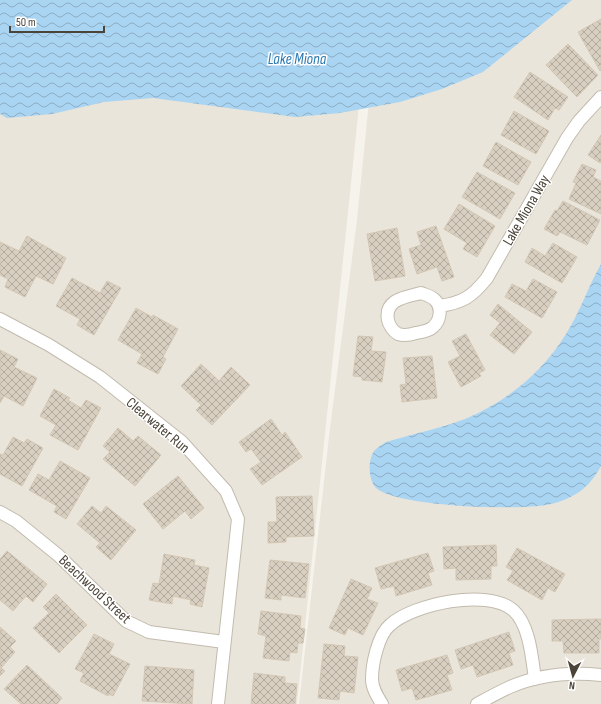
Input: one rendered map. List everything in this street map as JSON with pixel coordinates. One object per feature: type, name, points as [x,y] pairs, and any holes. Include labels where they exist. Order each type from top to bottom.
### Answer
[{"type":"street","name":"Lake Miona Way","points":[[439,306],[453,304],[467,299],[487,278],[567,138],[579,121],[601,97]]},
{"type":"street","name":"Clearwater Run","points":[[0,319],[48,345],[100,377],[182,442],[226,491],[238,519],[218,704]]},
{"type":"street","name":"Beachwood Street","points":[[0,512],[16,522],[58,555],[126,621],[149,632],[224,642]]},
{"type":"street","points":[[382,704],[375,693],[372,679],[377,647],[381,635],[399,618],[436,604],[458,601],[492,600],[503,604],[514,611],[522,621],[526,633],[535,679]]},
{"type":"street","points":[[478,704],[510,687],[535,679],[567,674],[601,675]]},
{"type":"shaded area","points":[[0,0],[370,0],[297,704],[0,704]]},
{"type":"shaded area","points":[[535,0],[601,0],[601,704],[299,704],[330,428],[357,220],[372,71]]},
{"type":"water","name":"Lake Miona","points":[[0,0],[572,0],[483,72],[442,89],[400,102],[340,113],[295,117],[153,98],[104,102],[52,114],[7,118],[0,114]]},
{"type":"water","points":[[601,264],[601,466],[588,485],[570,497],[555,503],[541,506],[519,507],[463,506],[409,500],[388,494],[376,488],[371,480],[370,463],[373,453],[378,447],[386,442],[445,426],[480,412],[509,395],[534,374],[546,361],[566,334],[576,317]]},
{"type":"building","points":[[601,19],[601,70],[600,71],[578,32]]},
{"type":"building","points":[[568,44],[598,75],[577,97],[546,65]]},
{"type":"building","points":[[530,72],[568,97],[559,110],[555,108],[548,120],[514,97]]},
{"type":"building","points":[[514,111],[549,131],[536,154],[501,135]]},
{"type":"building","points":[[601,135],[601,162],[600,163],[588,155]]},
{"type":"building","points":[[496,142],[531,162],[518,185],[483,166]]},
{"type":"building","points":[[582,164],[596,170],[593,177],[601,181],[601,214],[569,199],[576,183],[573,182]]},
{"type":"building","points":[[477,172],[515,193],[500,219],[462,197]]},
{"type":"building","points":[[563,201],[600,220],[587,245],[560,232],[557,236],[544,229],[555,210],[557,211]]},
{"type":"building","points":[[459,204],[495,226],[477,257],[463,249],[467,243],[444,229]]},
{"type":"building","points":[[436,226],[454,277],[442,281],[437,267],[417,274],[409,249],[421,245],[417,232]]},
{"type":"building","points":[[397,228],[405,276],[375,281],[367,234]]},
{"type":"building","points":[[27,236],[66,258],[53,284],[36,276],[25,297],[5,287],[8,279],[0,275],[0,242],[19,251]]},
{"type":"building","points":[[553,243],[577,257],[562,283],[525,262],[532,248],[545,256]]},
{"type":"building","points":[[72,278],[100,293],[107,281],[121,288],[94,335],[77,325],[80,319],[56,306]]},
{"type":"building","points":[[533,279],[557,292],[542,318],[505,297],[512,284],[526,291]]},
{"type":"building","points":[[498,304],[532,332],[514,354],[490,335],[500,323],[490,315]]},
{"type":"building","points":[[136,308],[152,317],[153,315],[178,329],[163,357],[166,359],[158,374],[137,363],[142,354],[118,340]]},
{"type":"building","points":[[466,334],[485,370],[479,373],[481,376],[461,387],[448,362],[460,356],[452,341]]},
{"type":"building","points":[[358,336],[373,337],[371,351],[386,352],[382,382],[362,380],[362,377],[353,376]]},
{"type":"building","points":[[0,350],[18,359],[14,367],[37,378],[23,406],[4,396],[0,403]]},
{"type":"building","points":[[432,356],[437,398],[402,402],[400,385],[406,384],[403,358]]},
{"type":"building","points":[[201,364],[219,381],[231,367],[250,385],[212,425],[196,410],[201,405],[181,386]]},
{"type":"building","points":[[54,389],[70,398],[68,400],[81,408],[86,400],[101,408],[78,450],[50,435],[56,425],[40,416]]},
{"type":"building","points":[[271,419],[282,435],[285,432],[302,457],[262,485],[250,469],[261,462],[251,449],[246,452],[239,442]]},
{"type":"building","points":[[118,428],[133,441],[138,436],[161,455],[135,486],[103,459],[110,452],[103,446]]},
{"type":"building","points":[[13,437],[24,443],[27,439],[43,448],[22,486],[0,474],[0,454],[3,455]]},
{"type":"building","points":[[60,461],[90,478],[66,519],[54,512],[57,506],[29,490],[38,474],[49,480]]},
{"type":"building","points":[[178,476],[204,508],[191,519],[185,511],[163,529],[143,504]]},
{"type":"building","points":[[312,496],[314,536],[286,537],[286,542],[268,543],[268,522],[277,522],[276,497]]},
{"type":"building","points":[[92,506],[101,513],[106,506],[136,530],[111,560],[96,547],[100,543],[77,524]]},
{"type":"building","points":[[496,545],[497,566],[491,566],[491,579],[456,580],[456,568],[444,569],[443,547]]},
{"type":"building","points":[[517,548],[565,574],[555,592],[548,588],[542,600],[507,580],[513,571],[506,567]]},
{"type":"building","points":[[7,551],[47,584],[33,602],[26,596],[13,611],[0,600],[0,559]]},
{"type":"building","points":[[428,553],[434,571],[428,573],[432,585],[396,596],[394,586],[381,589],[375,568]]},
{"type":"building","points":[[164,554],[195,560],[194,565],[209,568],[202,607],[190,604],[191,600],[173,596],[172,604],[149,600],[153,583],[159,584]]},
{"type":"building","points":[[270,560],[309,564],[305,598],[281,595],[281,600],[265,598]]},
{"type":"building","points":[[351,579],[372,588],[367,599],[378,603],[363,635],[348,628],[345,635],[329,628]]},
{"type":"building","points":[[56,594],[87,625],[59,653],[33,628],[49,613],[43,607]]},
{"type":"building","points":[[261,611],[301,616],[300,628],[305,629],[303,643],[298,643],[297,653],[290,652],[289,661],[263,658],[266,636],[258,634]]},
{"type":"building","points":[[601,619],[599,653],[564,653],[563,641],[552,641],[552,620]]},
{"type":"building","points":[[0,627],[16,641],[10,647],[15,652],[1,668],[5,671],[0,676]]},
{"type":"building","points":[[509,632],[515,651],[509,653],[513,665],[477,677],[473,665],[461,669],[455,650]]},
{"type":"building","points":[[94,634],[114,644],[109,654],[130,664],[113,696],[109,694],[108,696],[80,681],[84,673],[75,669]]},
{"type":"building","points":[[324,644],[345,646],[344,656],[358,657],[354,693],[340,691],[339,700],[318,698]]},
{"type":"building","points":[[447,655],[453,673],[447,675],[452,690],[416,700],[412,688],[402,691],[396,670]]},
{"type":"building","points":[[27,665],[62,698],[57,704],[21,704],[4,689]]},
{"type":"building","points":[[145,666],[194,670],[192,704],[142,701]]},
{"type":"building","points":[[254,673],[285,677],[285,683],[297,684],[295,704],[251,704]]}]
